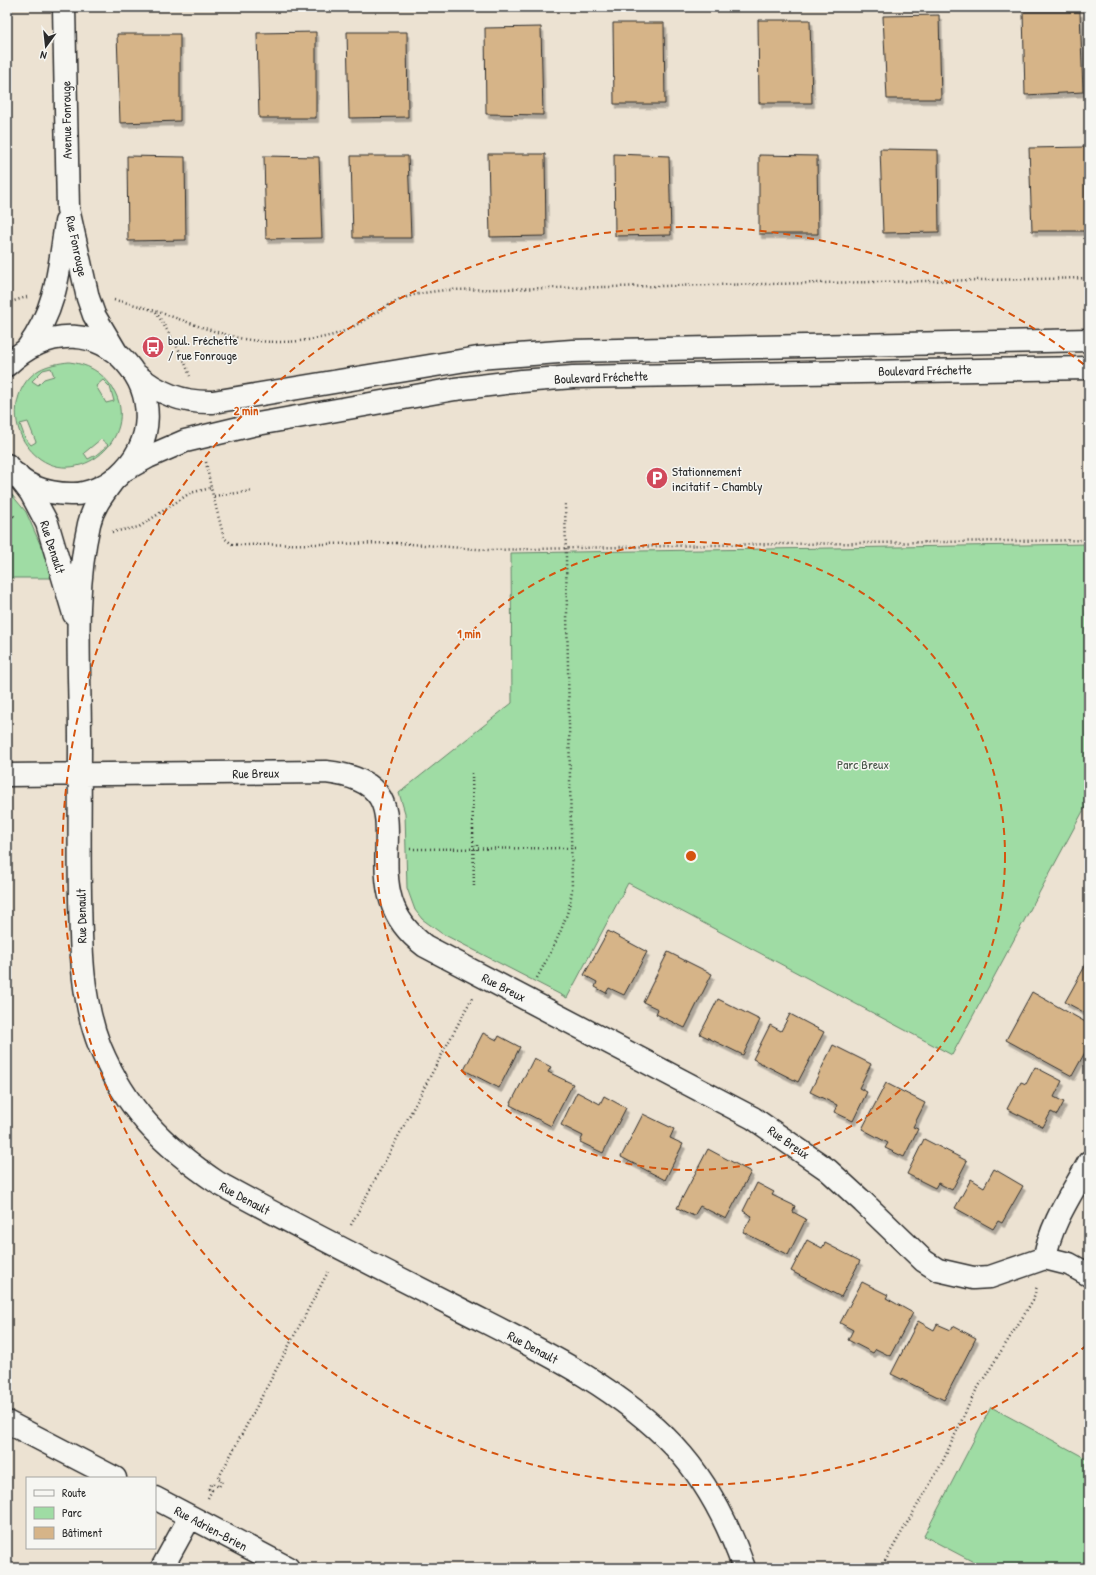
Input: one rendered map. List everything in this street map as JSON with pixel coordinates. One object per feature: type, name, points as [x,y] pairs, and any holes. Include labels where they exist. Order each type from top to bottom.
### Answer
[{"type":"street","name":"Avenue Fonrouge","points":[[64,7],[68,209]]},
{"type":"street","name":"Rue Fonrouge","points":[[68,209],[88,298],[94,315],[116,352]]},
{"type":"street","name":"Rue Fonrouge","points":[[15,357],[39,332],[49,311],[57,283],[68,209]]},
{"type":"street","points":[[15,357],[50,339],[63,336],[78,337],[102,343],[126,361],[134,373]]},
{"type":"street","name":"Boulevard Fréchette","points":[[134,373],[161,392],[174,397],[184,400],[213,402],[478,358],[572,350],[1089,340]]},
{"type":"street","name":"Boulevard Fréchette","points":[[12,470],[33,487],[45,491],[73,494],[101,487],[120,474],[167,447],[214,433],[455,389],[522,381],[573,377],[1089,368]]},
{"type":"street","name":"Rue Denault","points":[[134,373],[142,388],[146,418],[140,445],[120,474],[98,501],[89,522],[83,552],[77,624],[81,923],[84,983],[99,1045],[110,1070],[127,1098],[148,1125],[167,1145],[189,1164],[218,1184],[571,1367],[630,1406],[675,1447],[710,1492],[736,1546],[744,1568]]},
{"type":"street","name":"Rue Denault","points":[[12,470],[30,493],[47,523],[77,624]]},
{"type":"street","name":"Rue Breux","points":[[7,775],[326,772],[359,779],[376,792],[386,812],[388,885],[396,913],[408,932],[425,946],[695,1086],[772,1130],[848,1187],[924,1261],[938,1270],[955,1275],[990,1277],[1045,1258]]},
{"type":"street","points":[[1089,1162],[1052,1231],[1047,1244],[1045,1258],[1069,1264],[1089,1275]]},
{"type":"street","points":[[7,1422],[113,1477]]},
{"type":"street","name":"Rue Adrien-Brien","points":[[156,1498],[198,1510],[288,1568]]},
{"type":"street","points":[[162,1568],[198,1510]]},
{"type":"path","points":[[112,299],[156,311],[239,338],[280,342],[331,336],[398,301],[419,293],[446,290],[1089,278]]},
{"type":"path","points":[[156,311],[182,356],[192,382]]},
{"type":"path","points":[[205,460],[224,538],[232,544],[239,545],[370,543],[421,544],[489,550],[1089,540]]},
{"type":"path","points":[[111,532],[139,527],[190,493],[211,488]]},
{"type":"path","points":[[214,496],[252,492]]},
{"type":"path","points":[[535,982],[569,911],[572,889],[565,502]]},
{"type":"path","points":[[472,773],[474,890]]},
{"type":"path","points":[[477,845],[478,851]]},
{"type":"path","points":[[405,849],[473,849],[478,851],[577,848]]},
{"type":"path","points":[[351,1225],[475,992]]},
{"type":"path","points":[[198,1510],[212,1490],[209,1489],[212,1483],[219,1486],[222,1481],[218,1479],[328,1272]]},
{"type":"path","points":[[881,1568],[942,1463],[974,1394],[1033,1300],[1037,1285]]},
{"type":"green space","points":[[69,362],[82,364],[93,369],[108,381],[120,407],[119,426],[111,443],[98,456],[81,465],[63,467],[44,462],[28,447],[18,428],[16,417],[19,396],[23,386],[30,377],[42,368],[54,364]],"holes":[[[51,368],[54,376],[44,379],[38,385],[32,381],[43,370]],[[103,380],[110,387],[114,401],[106,403],[96,386]],[[28,422],[36,442],[31,445],[25,438],[20,424]],[[101,439],[108,445],[96,455],[88,459],[84,453]]]},
{"type":"green space","points":[[7,489],[26,512],[55,578],[7,578]]},
{"type":"green space","name":"Parc Breux","points":[[1089,544],[1089,800],[952,1055],[628,883],[567,998],[441,933],[422,919],[415,910],[407,888],[405,813],[399,793],[512,703],[511,553]]},
{"type":"green space","points":[[991,1407],[1089,1460],[1089,1568],[985,1568],[924,1536]]},
{"type":"building","points":[[1023,12],[1080,12],[1083,92],[1025,95]]},
{"type":"building","points":[[939,15],[941,99],[887,99],[883,16]]},
{"type":"building","points":[[758,20],[810,20],[812,103],[759,103]]},
{"type":"building","points":[[613,23],[664,23],[665,104],[614,104]]},
{"type":"building","points":[[541,27],[543,115],[486,114],[485,28]]},
{"type":"building","points":[[316,32],[316,118],[259,118],[257,33]]},
{"type":"building","points":[[347,32],[407,32],[408,117],[349,118]]},
{"type":"building","points":[[117,34],[180,34],[180,121],[120,123]]},
{"type":"building","points":[[1085,147],[1086,231],[1032,231],[1029,148]]},
{"type":"building","points":[[880,149],[938,150],[939,232],[883,233]]},
{"type":"building","points":[[488,154],[545,154],[546,236],[490,237]]},
{"type":"building","points":[[614,154],[669,156],[671,235],[615,236]]},
{"type":"building","points":[[759,155],[817,156],[818,234],[759,234]]},
{"type":"building","points":[[127,156],[185,157],[186,240],[128,241]]},
{"type":"building","points":[[264,156],[319,157],[322,238],[266,239]]},
{"type":"building","points":[[351,156],[408,156],[411,238],[353,238]]},
{"type":"building","points":[[608,931],[647,952],[624,995],[609,988],[606,993],[595,987],[597,982],[584,975]]},
{"type":"building","points":[[668,952],[712,974],[685,1028],[656,1014],[658,1009],[643,1002]]},
{"type":"building","points":[[1089,959],[1089,1015],[1065,1002]]},
{"type":"building","points":[[1032,992],[1089,1024],[1089,1045],[1072,1076],[1006,1040]]},
{"type":"building","points":[[718,999],[760,1020],[743,1055],[700,1034]]},
{"type":"building","points":[[790,1014],[824,1032],[798,1082],[753,1059],[770,1025],[781,1031]]},
{"type":"building","points":[[483,1033],[497,1040],[499,1036],[520,1047],[499,1088],[464,1070]]},
{"type":"building","points":[[833,1045],[871,1064],[859,1088],[867,1092],[853,1121],[834,1112],[837,1105],[810,1092]]},
{"type":"building","points":[[534,1058],[551,1067],[548,1072],[573,1084],[551,1126],[510,1105]]},
{"type":"building","points":[[1035,1067],[1062,1081],[1054,1097],[1064,1102],[1057,1115],[1051,1112],[1043,1127],[1007,1109],[1021,1082],[1026,1084]]},
{"type":"building","points":[[886,1083],[925,1103],[913,1127],[918,1129],[904,1157],[885,1148],[888,1143],[862,1129]]},
{"type":"building","points":[[577,1092],[600,1104],[604,1096],[626,1108],[603,1153],[580,1142],[583,1136],[561,1125]]},
{"type":"building","points":[[643,1114],[674,1129],[670,1138],[683,1144],[665,1180],[621,1157]]},
{"type":"building","points":[[924,1139],[967,1161],[952,1190],[938,1183],[935,1188],[907,1174]]},
{"type":"building","points":[[708,1149],[751,1172],[726,1219],[700,1206],[694,1216],[677,1208]]},
{"type":"building","points":[[994,1169],[1023,1186],[1002,1223],[998,1221],[993,1229],[955,1208],[971,1179],[984,1187]]},
{"type":"building","points":[[757,1183],[774,1192],[772,1195],[795,1206],[793,1212],[806,1219],[788,1255],[743,1232],[752,1216],[743,1211]]},
{"type":"building","points":[[807,1240],[822,1248],[825,1243],[860,1261],[841,1297],[791,1271]]},
{"type":"building","points":[[862,1282],[888,1295],[886,1298],[913,1313],[890,1356],[876,1349],[873,1353],[848,1340],[853,1330],[840,1323]]},
{"type":"building","points":[[918,1321],[934,1330],[937,1324],[951,1330],[953,1326],[976,1338],[944,1400],[891,1374]]},
{"type":"place","name":"boul. Fréchette / rue Fonrouge","points":[[153,347]]},
{"type":"place","name":"Stationnement incitatif - Chambly","points":[[657,478]]}]
